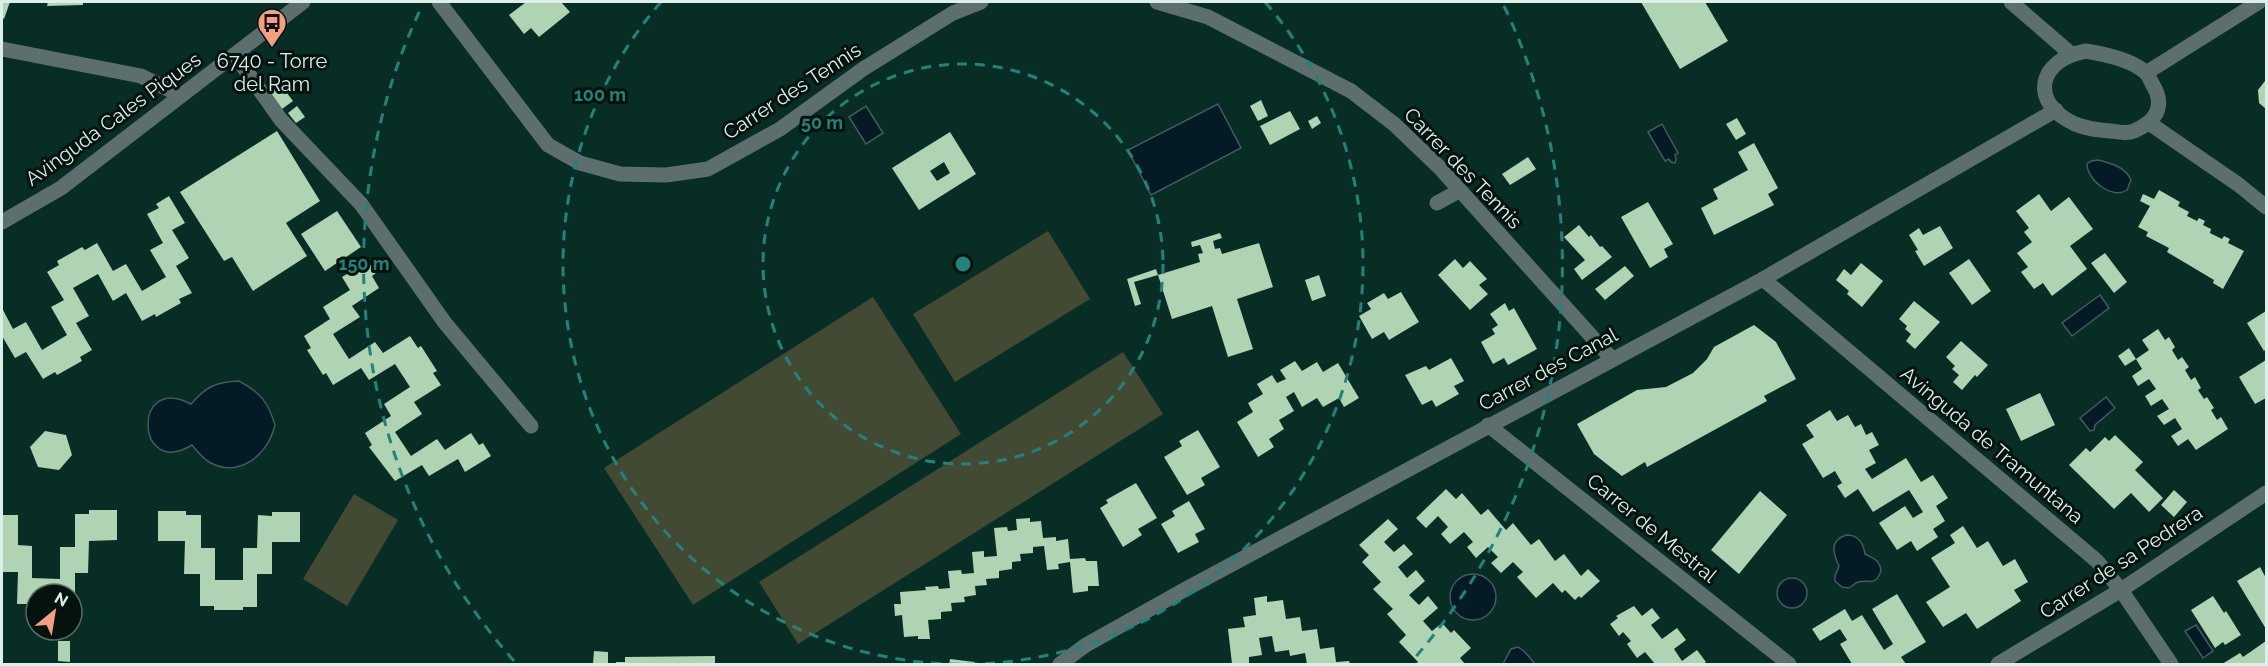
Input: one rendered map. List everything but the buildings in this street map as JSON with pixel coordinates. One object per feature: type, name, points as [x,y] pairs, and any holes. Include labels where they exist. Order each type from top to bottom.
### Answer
[{"type":"street","name":"Avinguda Cales Piques","points":[[2,222],[61,188],[303,2]]},
{"type":"street","name":"Carrer des Tennis","points":[[439,2],[548,145],[580,163],[620,174],[666,175],[708,169],[780,129],[863,69],[943,20],[981,2]]},
{"type":"street","name":"Carrer des Tennis","points":[[1157,2],[1208,17],[1351,91],[1394,124],[1438,167],[1612,359]]},
{"type":"street","points":[[2011,2],[2071,54]]},
{"type":"street","points":[[2146,73],[2259,2]]},
{"type":"street","points":[[2,49],[141,76],[180,95]]},
{"type":"street","points":[[2086,51],[2115,56],[2146,73],[2159,95],[2158,110],[2149,123],[2130,132],[2093,130],[2073,123],[2056,110],[2046,98],[2045,79],[2056,62],[2071,54],[2086,51]]},
{"type":"street","points":[[235,55],[281,120],[361,204],[445,323],[531,426]]},
{"type":"street","name":"Carrer des Canal","points":[[1060,664],[1086,645],[1184,590],[1488,424],[1762,279],[2056,110]]},
{"type":"street","points":[[2149,123],[2239,185],[2266,207]]},
{"type":"street","points":[[1437,203],[1459,192]]},
{"type":"street","name":"Avinguda de Tramuntana","points":[[1762,279],[2097,561],[2121,590],[2171,664]]},
{"type":"street","name":"Carrer de Mestral","points":[[1488,424],[1790,664]]},
{"type":"street","name":"Carrer de sa Pedrera","points":[[1998,664],[2121,590],[2266,493]]},
{"type":"green space","points":[[1048,231],[1090,299],[955,382],[913,314]]},
{"type":"green space","points":[[873,297],[961,434],[693,605],[604,468]]},
{"type":"green space","points":[[1123,352],[1163,414],[798,644],[759,582]]},
{"type":"green space","points":[[354,494],[398,520],[347,606],[303,579]]},
{"type":"water","points":[[1218,104],[1241,148],[1151,195],[1128,150]]},
{"type":"water","points":[[866,106],[883,133],[866,144],[849,117]]},
{"type":"water","points":[[1662,124],[1678,153],[1675,155],[1675,163],[1669,159],[1665,161],[1648,132]]},
{"type":"water","points":[[2098,160],[2117,166],[2129,176],[2131,180],[2127,190],[2114,192],[2101,187],[2096,182],[2087,164]]},
{"type":"water","points":[[2100,295],[2109,308],[2072,336],[2062,323]]},
{"type":"water","points":[[239,381],[263,399],[275,425],[266,446],[251,461],[231,468],[220,467],[206,460],[192,445],[173,452],[160,449],[151,439],[148,426],[150,412],[158,402],[172,398],[191,404],[201,393],[212,386]]},
{"type":"water","points":[[2106,397],[2115,408],[2095,425],[2094,430],[2090,431],[2080,418]]},
{"type":"water","points":[[1846,535],[1857,538],[1862,543],[1865,554],[1879,564],[1881,571],[1874,581],[1858,582],[1849,588],[1842,587],[1835,581],[1839,566],[1834,548],[1837,541]]},
{"type":"water","points":[[1473,574],[1489,581],[1496,597],[1489,613],[1473,620],[1457,613],[1450,597],[1457,581]]},
{"type":"water","points":[[1792,578],[1803,582],[1807,593],[1803,604],[1792,608],[1781,604],[1777,593],[1781,582]]},
{"type":"water","points":[[2196,625],[2213,651],[2203,658],[2185,631]]},
{"type":"water","points":[[1518,647],[1535,664],[1503,664],[1511,649]]},
{"type":"place","name":"6740 - Torre del Ram","points":[[272,48]]}]
